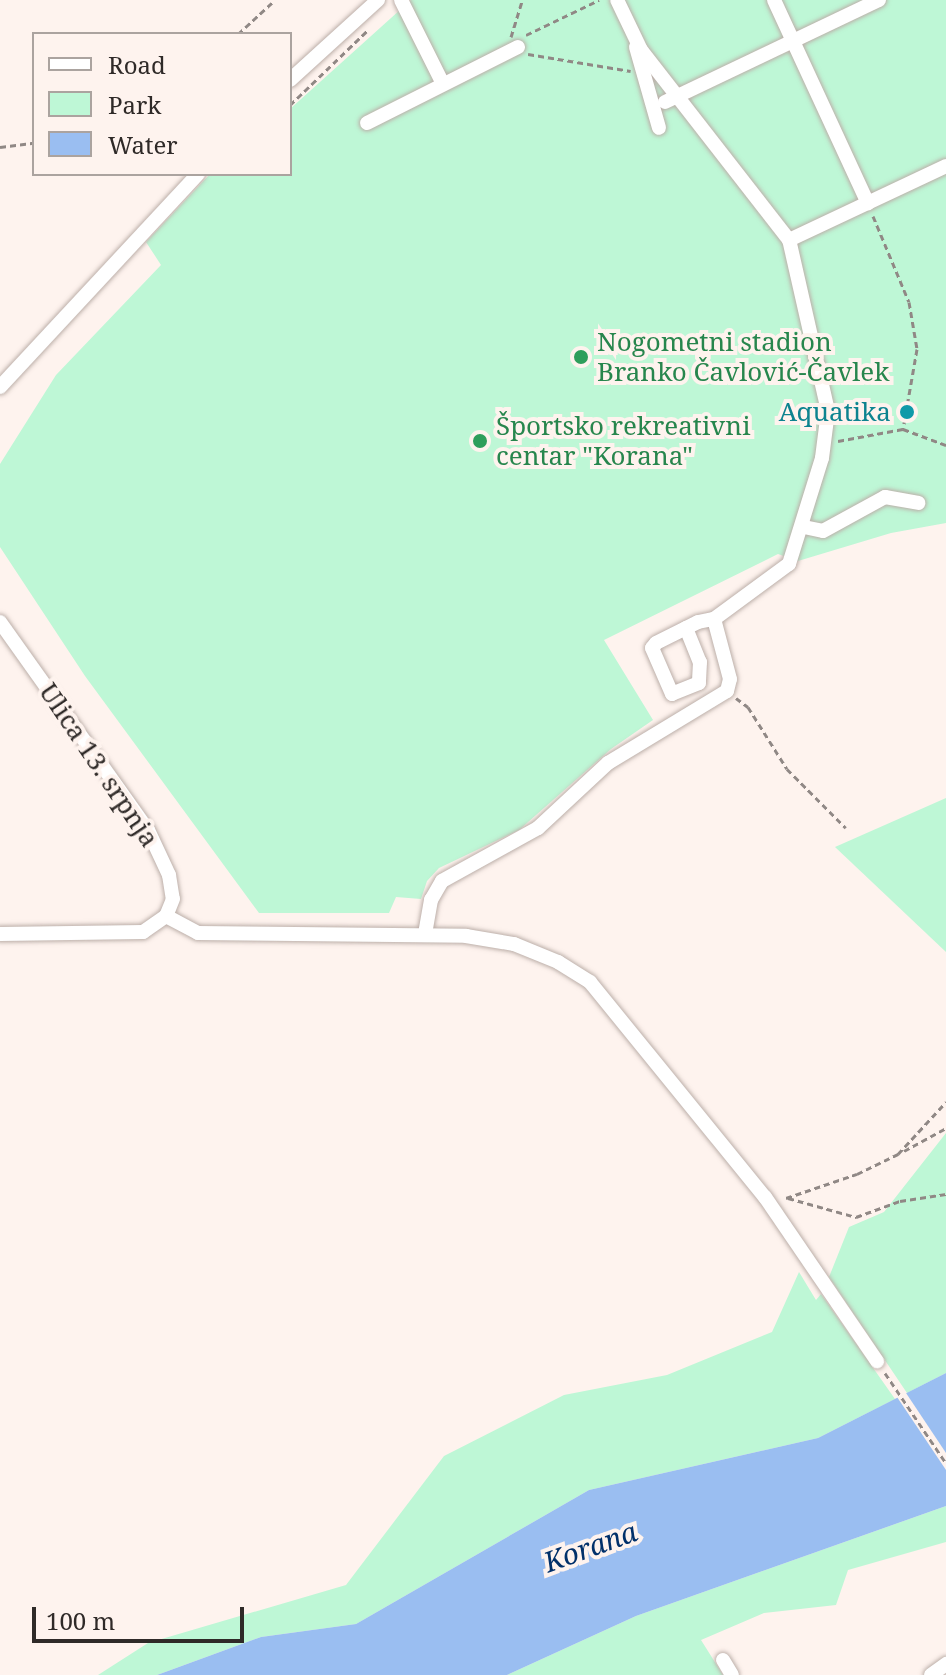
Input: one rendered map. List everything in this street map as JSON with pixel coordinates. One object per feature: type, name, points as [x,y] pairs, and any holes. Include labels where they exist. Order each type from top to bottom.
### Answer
[{"type":"street","points":[[292,78],[378,0]]},
{"type":"street","points":[[401,0],[443,84]]},
{"type":"street","points":[[617,0],[637,43],[789,240],[828,411],[804,527],[789,564],[778,576],[714,619],[686,628],[652,648],[672,694],[699,683],[700,662],[686,628]]},
{"type":"street","points":[[774,0],[868,203]]},
{"type":"street","points":[[665,102],[678,93],[879,0]]},
{"type":"street","points":[[637,43],[636,55],[659,128]]},
{"type":"street","points":[[367,123],[518,47]]},
{"type":"street","points":[[789,240],[946,166]]},
{"type":"street","points":[[0,387],[196,176]]},
{"type":"street","points":[[804,527],[823,531],[885,497],[918,503]]},
{"type":"street","points":[[425,934],[431,900],[442,881],[538,828],[608,763],[727,691],[730,679],[714,619]]},
{"type":"street","name":"Ulica 13. srpnja","points":[[0,622],[148,830],[173,887],[166,916]]},
{"type":"street","points":[[0,934],[143,932],[166,916],[198,933],[425,934],[514,944],[558,962],[590,982],[765,1197],[877,1361]]},
{"type":"street","points":[[723,1660],[732,1675]]},
{"type":"street","points":[[931,1675],[946,1664]]},
{"type":"path","points":[[240,32],[275,0]]},
{"type":"path","points":[[522,0],[511,37],[515,41],[599,0]]},
{"type":"path","points":[[292,103],[371,27]]},
{"type":"path","points":[[518,47],[521,53],[634,72]]},
{"type":"path","points":[[0,147],[32,143]]},
{"type":"path","points":[[868,203],[909,302],[917,349],[903,429]]},
{"type":"path","points":[[838,441],[903,429],[946,445]]},
{"type":"path","points":[[727,691],[748,707],[787,769],[846,828]]},
{"type":"path","points":[[898,1154],[946,1102]]},
{"type":"path","points":[[786,1198],[857,1174],[946,1128]]},
{"type":"path","points":[[765,1197],[786,1198],[856,1217],[900,1201],[946,1194]]},
{"type":"path","points":[[877,1361],[946,1463]]},
{"type":"green space","name":"Športsko rekreativni centar \"Korana\"","points":[[411,0],[946,0],[946,523],[891,533],[798,561],[778,554],[604,640],[653,720],[611,749],[519,830],[439,868],[427,881],[421,899],[396,897],[389,913],[259,913],[85,676],[0,547],[0,464],[56,375],[161,265],[146,242],[208,176],[292,176],[292,107]]},
{"type":"green space","points":[[946,798],[946,952],[835,847]]},
{"type":"green space","points":[[946,1133],[946,1373],[907,1393],[829,1277],[849,1227],[884,1212]]},
{"type":"green space","points":[[799,1272],[816,1300],[821,1294],[895,1399],[818,1438],[589,1490],[356,1624],[261,1637],[157,1675],[98,1675],[148,1643],[346,1585],[444,1456],[564,1395],[667,1375],[772,1332]]},
{"type":"green space","points":[[946,1506],[946,1542],[848,1570],[836,1605],[764,1613],[701,1640],[723,1675],[507,1675],[636,1616]]},
{"type":"water","name":"Korana","points":[[946,1373],[946,1506],[636,1616],[507,1675],[157,1675],[261,1637],[356,1624],[589,1490],[818,1438]]},
{"type":"pier","points":[[904,1390],[946,1453],[946,1470],[895,1394]]},
{"type":"place","name":"Nogometni stadion Branko Čavlović-Čavlek","points":[[581,357]]},
{"type":"place","name":"Aquatika","points":[[907,412]]},
{"type":"place","name":"Športsko rekreativni centar \"Korana\"","points":[[480,441]]}]
